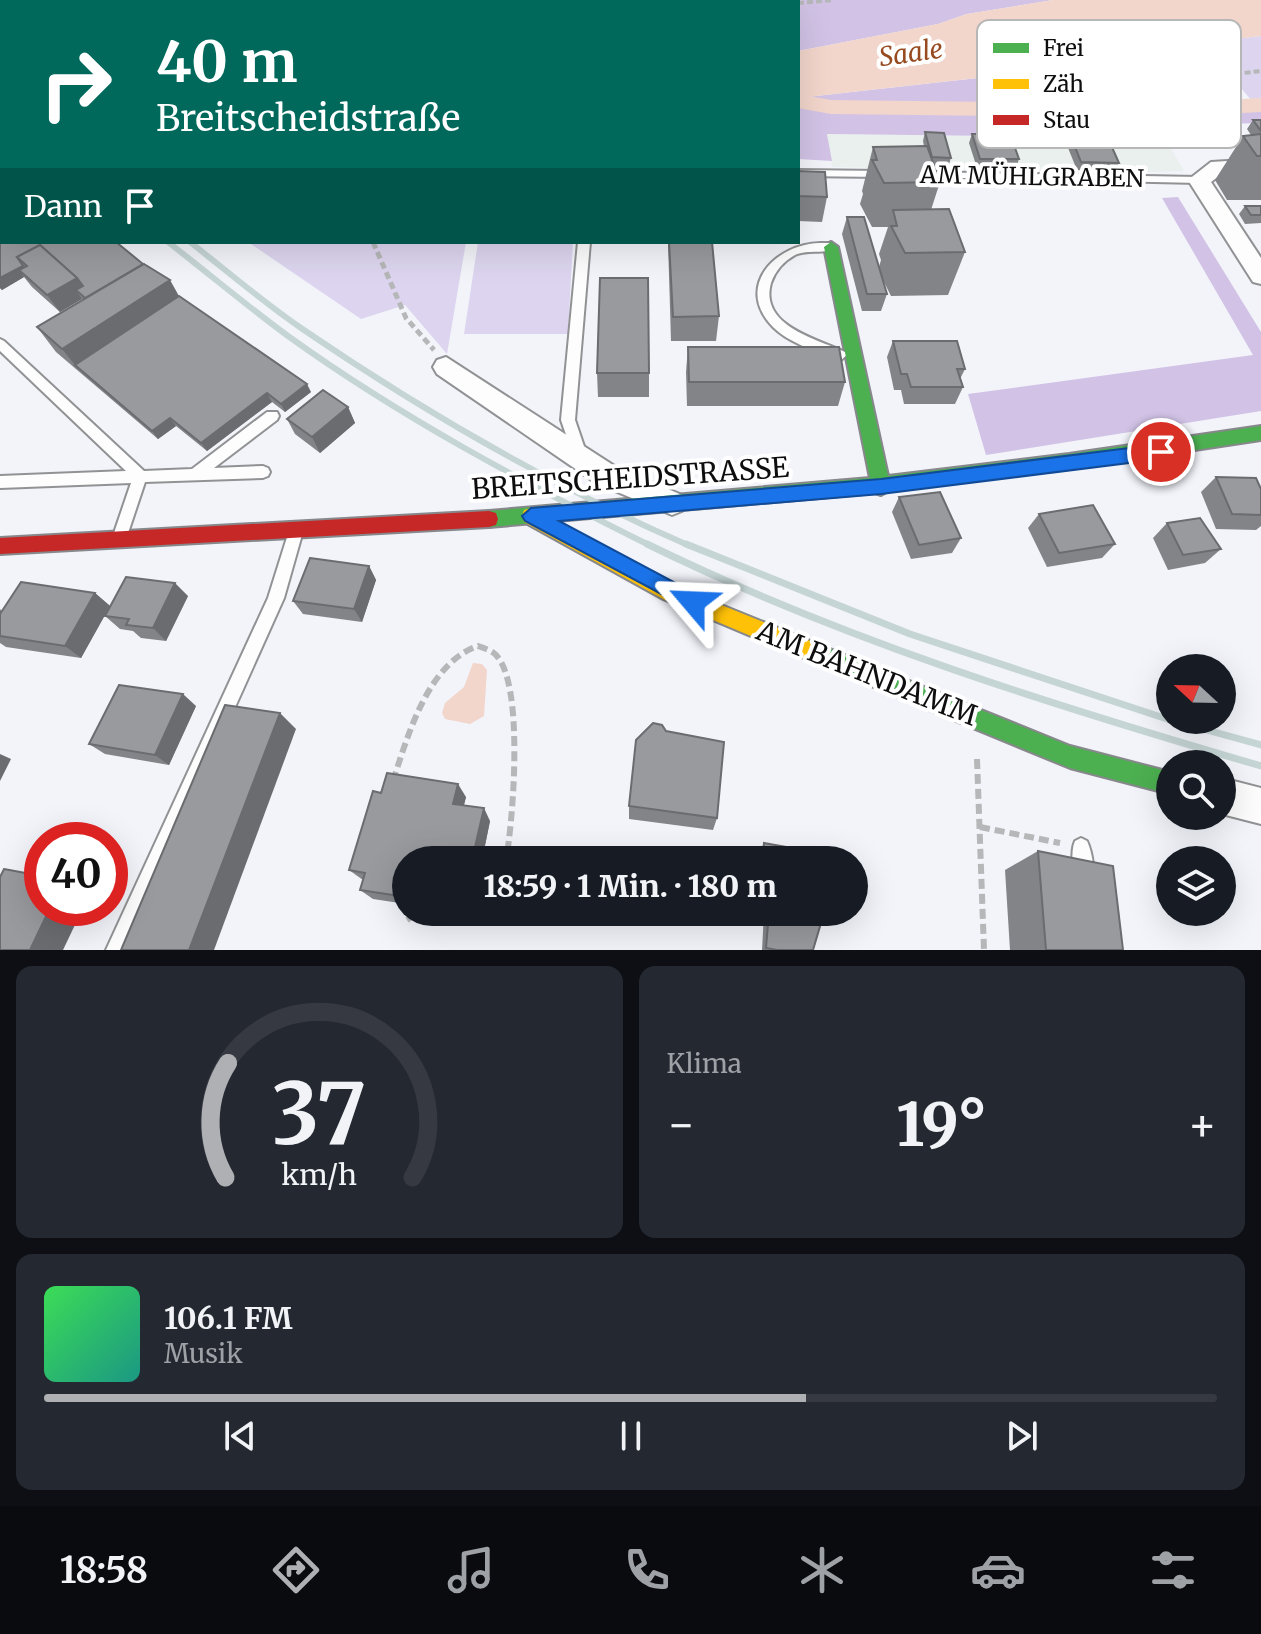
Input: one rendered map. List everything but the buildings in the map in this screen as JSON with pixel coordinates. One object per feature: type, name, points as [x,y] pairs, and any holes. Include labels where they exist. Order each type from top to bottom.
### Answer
[{"type":"street","name":"AM MÜHLGRABEN","points":[[1199,180],[1218,167],[1249,161]]},
{"type":"street","points":[[1199,180],[1261,276]]},
{"type":"street","points":[[831,247],[881,487]]},
{"type":"street","points":[[446,367],[606,475],[672,503]]},
{"type":"street","name":"BREITSCHEIDSTRASSE","points":[[0,546],[531,516],[881,487],[1124,458],[1261,433]]},
{"type":"street","name":"AM BAHNDAMM","points":[[531,516],[670,593],[1070,757],[1156,779]]},
{"type":"street","points":[[1236,800],[1261,806]]},
{"type":"lane","name":"AM MÜHLGRABEN","points":[[800,173],[893,174]]},
{"type":"lane","name":"AM MÜHLGRABEN","points":[[908,174],[1199,180]]},
{"type":"lane","points":[[581,459],[568,420],[584,244]]},
{"type":"lane","points":[[831,247],[800,249],[778,261],[766,275],[763,289],[765,305],[775,321],[794,335],[856,362]]},
{"type":"lane","points":[[0,344],[140,476]]},
{"type":"lane","points":[[787,352],[831,351]]},
{"type":"lane","points":[[195,474],[272,416]]},
{"type":"lane","points":[[0,482],[263,472]]},
{"type":"lane","points":[[118,540],[140,476]]},
{"type":"lane","points":[[116,950],[276,598],[297,530]]},
{"type":"lane","points":[[1081,847],[1087,903]]},
{"type":"path","points":[[800,3],[834,0]]},
{"type":"path","points":[[1241,73],[1261,71]]},
{"type":"path","points":[[374,244],[406,318],[446,367]]},
{"type":"path","points":[[392,786],[420,713],[446,663],[464,650],[480,646],[494,652],[501,662],[510,704],[516,760],[507,846]]},
{"type":"path","points":[[976,718],[984,950]]},
{"type":"path","points":[[980,827],[1081,847]]},
{"type":"shaded area","points":[[800,0],[1053,0],[967,14],[938,24],[800,51]]},
{"type":"shaded area","points":[[1261,36],[1261,101],[1253,102],[1241,88],[1241,38]]},
{"type":"shaded area","points":[[977,78],[977,136],[827,134],[832,161],[800,159],[800,98]]},
{"type":"shaded area","points":[[1261,111],[1261,123],[1241,124],[1241,112]]},
{"type":"shaded area","points":[[826,134],[977,136],[977,148],[1171,148],[1184,171],[1120,173],[832,167]]},
{"type":"shaded area","points":[[1178,197],[1261,332],[1261,411],[986,455],[968,394],[1253,355],[1162,198]]},
{"type":"shaded area","points":[[251,244],[466,244],[447,354],[405,305],[361,319]]},
{"type":"shaded area","points":[[478,244],[573,244],[568,334],[464,334]]},
{"type":"water","name":"Saale","points":[[1053,0],[1261,0],[1261,36],[1241,38],[1241,20],[977,20],[977,78],[800,98],[800,51],[938,24],[967,14]]},
{"type":"water","points":[[1261,101],[1261,111],[1241,112],[1241,102]]},
{"type":"water","points":[[473,663],[482,664],[487,670],[484,716],[470,724],[445,719],[442,713],[445,703],[464,687]]},
{"type":"waterway","points":[[800,101],[831,107],[977,109]]},
{"type":"waterway","points":[[1241,106],[1261,105]]},
{"type":"railway","points":[[171,244],[288,336],[375,395],[511,474],[648,544]]},
{"type":"railway","points":[[193,244],[301,328],[442,418],[589,499],[690,546]]},
{"type":"railway","points":[[648,544],[796,611],[949,668],[1261,766]]},
{"type":"railway","points":[[686,544],[910,634],[1170,720],[1261,745]]},
{"type":"traffic: fast","points":[[831,247],[881,487]]},
{"type":"traffic: fast","points":[[489,519],[876,485],[1069,462],[1261,433]]},
{"type":"traffic: fast","points":[[808,650],[1070,757],[1156,779]]},
{"type":"traffic: slow","points":[[531,516],[670,593],[808,650]]},
{"type":"traffic: jam","points":[[0,546],[489,519]]},
{"type":"route","points":[[693,602],[670,593],[531,516],[881,487],[1161,452]]}]
